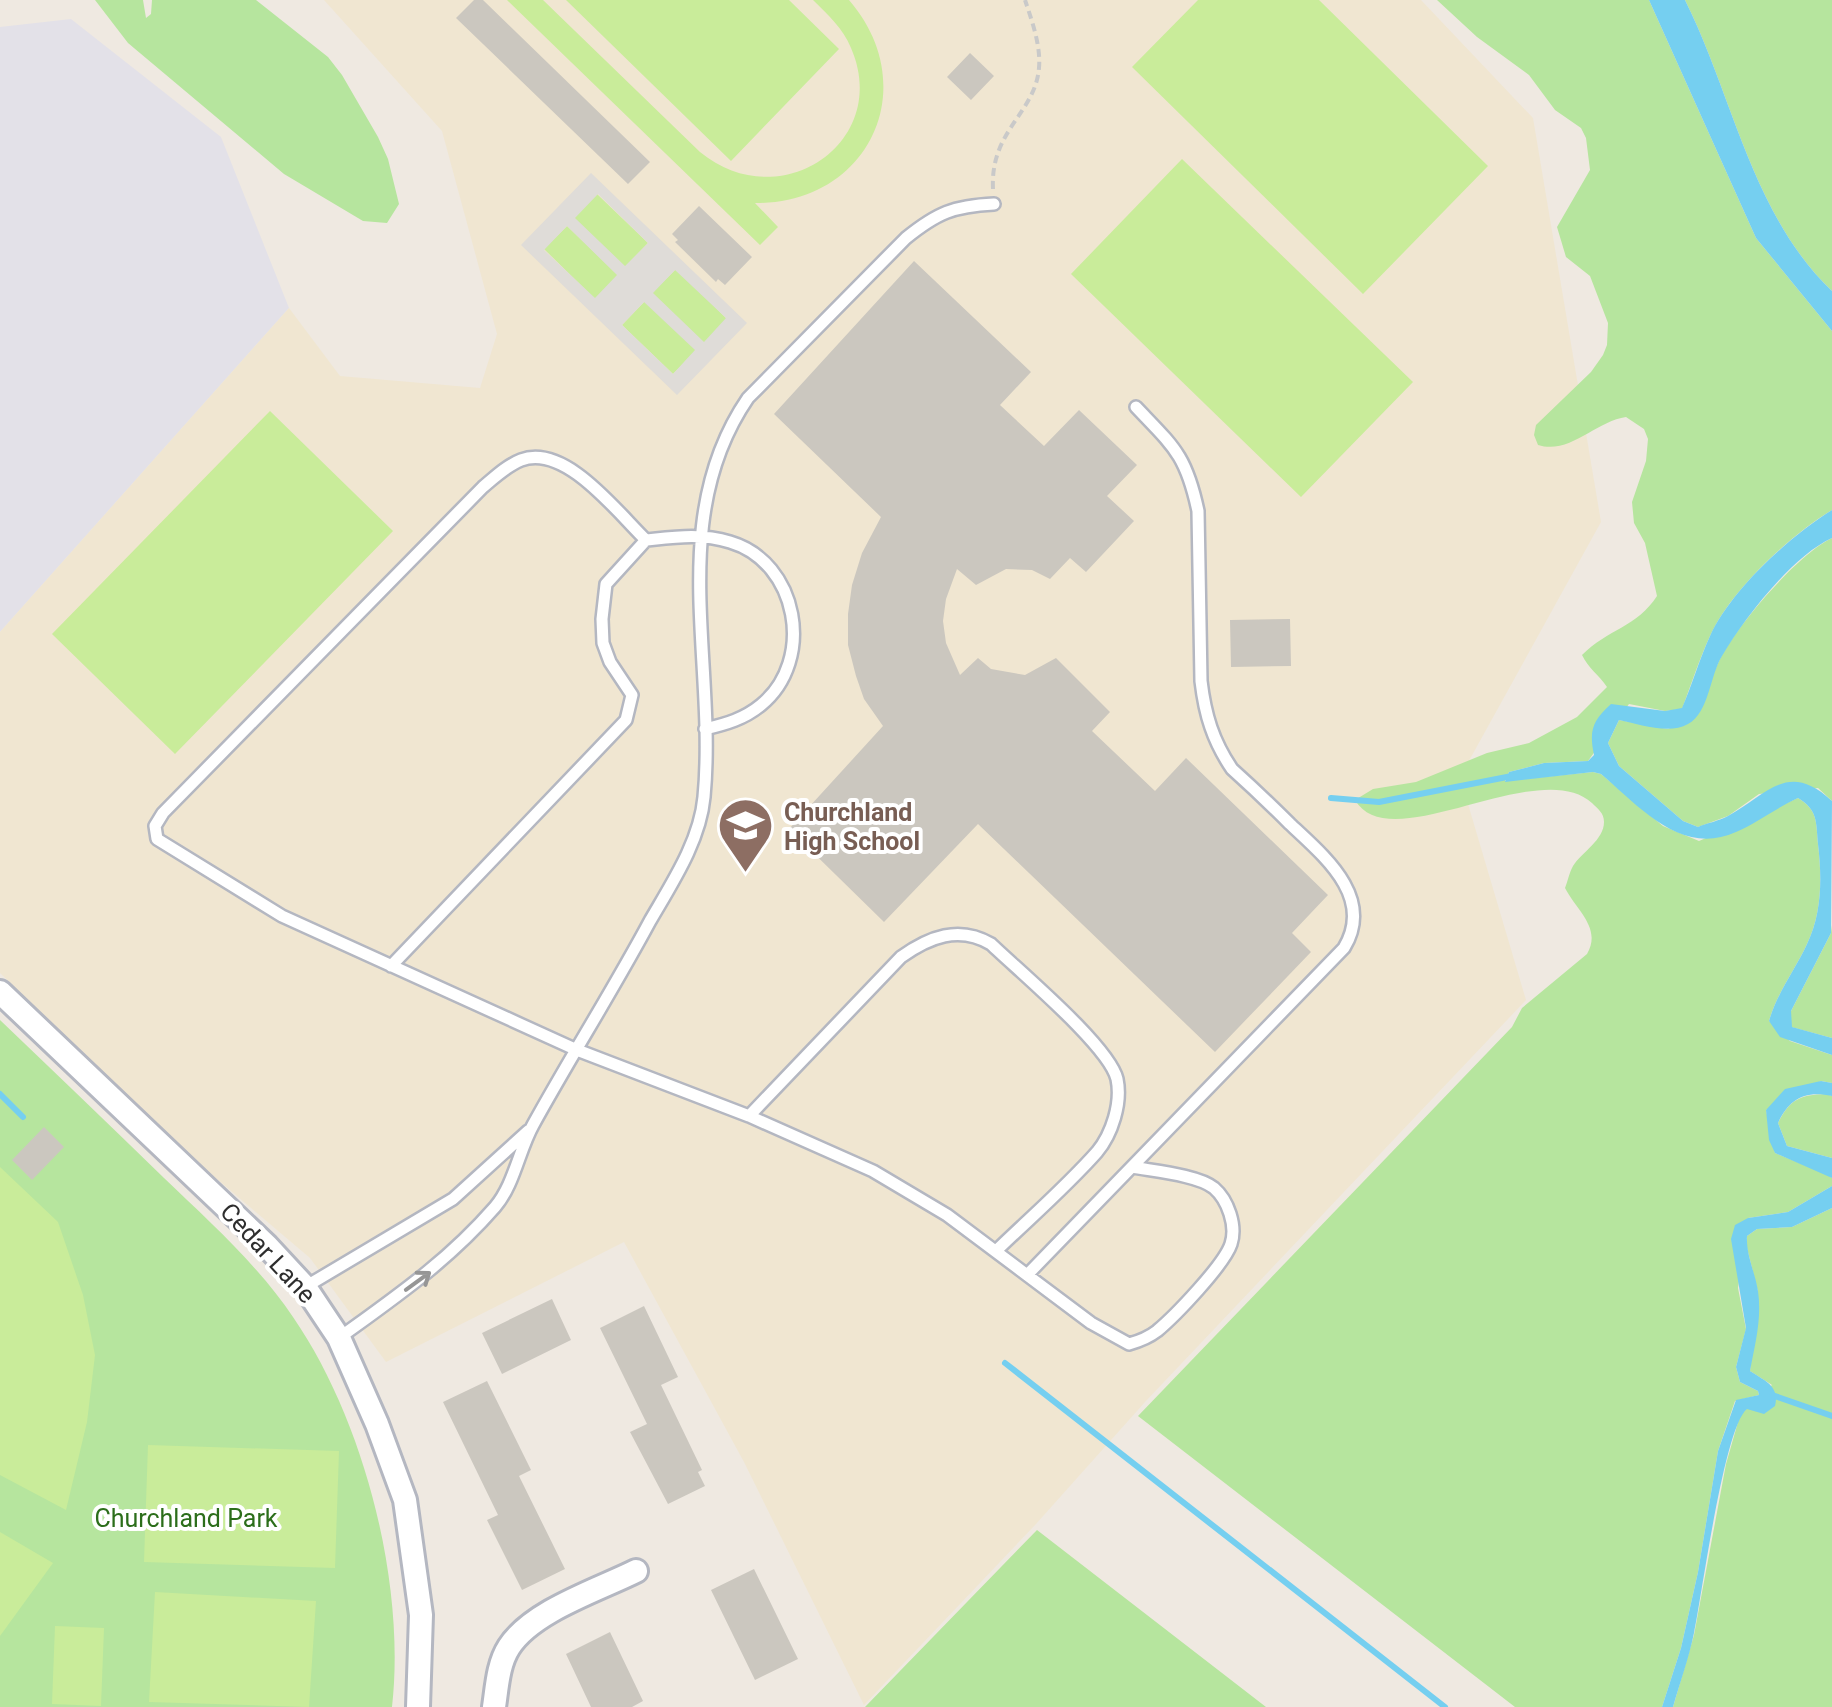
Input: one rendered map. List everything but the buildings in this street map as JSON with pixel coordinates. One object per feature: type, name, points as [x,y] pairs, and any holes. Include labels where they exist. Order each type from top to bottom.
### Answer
[{"type":"street","name":"Cedar Lane","points":[[0,992],[305,1287],[339,1338],[378,1424],[405,1500],[421,1616],[418,1707]]},
{"type":"street","points":[[494,1707],[498,1676],[508,1648],[527,1626],[636,1571]]},
{"type":"lane","points":[[339,1338],[440,1264],[499,1202],[531,1128],[673,880],[696,832],[704,804],[707,761],[700,534],[715,458],[729,425],[748,398],[894,250],[931,218],[960,206],[994,204]]},
{"type":"lane","points":[[1028,1274],[1344,948],[1354,921],[1350,895],[1337,869],[1232,769],[1219,750],[1204,707],[1201,682],[1198,511],[1181,456],[1136,407]]},
{"type":"lane","points":[[646,540],[569,467],[539,456],[506,468],[163,813],[155,826],[162,844],[282,916],[577,1050],[749,1116],[874,1172],[914,1194],[997,1250],[1114,1338],[1129,1344],[1157,1331],[1224,1260],[1233,1240],[1232,1218],[1213,1187],[1132,1167]]},
{"type":"lane","points":[[391,966],[626,720],[632,695],[610,662],[602,619],[606,584],[646,540],[700,534],[734,542],[762,559],[782,584],[794,615],[794,647],[784,678],[764,704],[736,722],[705,729]]},
{"type":"lane","points":[[749,1116],[900,957],[920,944],[945,936],[962,932],[977,935],[1093,1042],[1109,1060],[1117,1080],[1111,1128],[1099,1150],[997,1250]]},
{"type":"lane","points":[[305,1287],[453,1199],[531,1128]]},
{"type":"path","points":[[994,204],[992,173],[997,148],[1037,80],[1038,44],[1025,0]]},
{"type":"shaded area","name":"Churchland High School","points":[[324,0],[1421,0],[1533,118],[1601,522],[1460,777],[1526,1000],[864,1705],[744,1462],[624,1242],[386,1362],[310,1258],[184,1151],[0,973],[0,632],[289,308],[340,376],[480,388],[497,334],[442,131]]},
{"type":"shaded area","points":[[71,19],[221,137],[289,308],[0,632],[0,27]]},
{"type":"shaded area","points":[[591,173],[747,323],[677,395],[521,245]],"holes":[[[598,194],[648,243],[625,266],[575,218]],[[567,226],[617,275],[595,298],[544,250]],[[675,270],[726,318],[704,342],[653,293]],[[644,302],[695,350],[673,374],[622,325]]]},
{"type":"green space","points":[[95,0],[143,0],[146,18],[151,14],[152,0],[256,0],[328,57],[342,75],[388,159],[399,204],[387,223],[363,221],[284,174],[128,43]]},
{"type":"green space","points":[[507,0],[543,0],[700,152],[731,170],[763,177],[794,173],[821,160],[842,140],[856,113],[860,82],[851,48],[839,28],[813,0],[849,0],[871,34],[882,69],[882,103],[873,134],[855,162],[828,184],[795,198],[755,203],[778,227],[760,245]]},
{"type":"green space","points":[[566,0],[789,0],[839,49],[731,161]]},
{"type":"green space","points":[[1198,0],[1319,0],[1488,166],[1363,294],[1132,67]]},
{"type":"green space","points":[[1437,0],[1649,0],[1756,238],[1832,331],[1832,510],[1780,549],[1732,601],[1710,636],[1682,709],[1665,711],[1629,704],[1588,761],[1544,763],[1509,772],[1505,781],[1601,774],[1663,826],[1699,841],[1798,798],[1813,812],[1816,823],[1820,882],[1816,920],[1769,1021],[1790,1041],[1832,1055],[1832,1083],[1821,1081],[1766,1110],[1775,1153],[1826,1174],[1832,1178],[1832,1186],[1788,1212],[1748,1218],[1738,1288],[1746,1329],[1736,1367],[1740,1382],[1759,1395],[1735,1401],[1718,1451],[1698,1572],[1681,1648],[1662,1707],[1515,1707],[1138,1416],[1512,1027],[1522,1008],[1587,954],[1591,945],[1590,928],[1565,888],[1573,866],[1603,828],[1603,816],[1592,803],[1568,791],[1538,790],[1399,819],[1373,815],[1355,800],[1373,789],[1416,782],[1487,753],[1529,743],[1577,717],[1607,687],[1582,655],[1640,615],[1657,596],[1645,543],[1634,523],[1632,502],[1646,461],[1648,439],[1644,429],[1626,417],[1561,445],[1538,445],[1534,435],[1536,425],[1591,372],[1607,345],[1608,323],[1590,276],[1566,257],[1557,227],[1590,170],[1586,138],[1581,128],[1555,110],[1529,75],[1477,37]]},
{"type":"green space","points":[[1685,0],[1832,0],[1832,291],[1805,261],[1763,191]]},
{"type":"green space","points":[[1182,159],[1413,382],[1301,497],[1071,274]]},
{"type":"green space","points":[[597,194],[648,243],[625,267],[574,218]]},
{"type":"green space","points":[[567,226],[618,275],[595,299],[544,249]]},
{"type":"green space","points":[[676,269],[727,319],[704,343],[652,293]]},
{"type":"green space","points":[[645,301],[696,350],[673,374],[622,325]]},
{"type":"green space","points":[[270,411],[393,531],[175,754],[52,634]]},
{"type":"green space","points":[[1832,538],[1832,801],[1818,788],[1759,794],[1728,816],[1698,827],[1683,821],[1619,766],[1608,743],[1619,720],[1668,729],[1699,713],[1719,661],[1739,630],[1802,559]]},
{"type":"green space","points":[[1832,925],[1832,1038],[1791,1027],[1791,1011]]},
{"type":"green space","name":"Churchland Park","points":[[0,1020],[249,1262],[293,1317],[318,1358],[359,1453],[386,1556],[395,1659],[392,1707],[0,1707]]},
{"type":"green space","points":[[1832,1096],[1832,1158],[1787,1146],[1778,1123],[1787,1108],[1803,1097]]},
{"type":"green space","points":[[0,1167],[58,1222],[83,1295],[95,1355],[87,1422],[66,1510],[0,1475]]},
{"type":"green space","points":[[1832,1208],[1832,1707],[1673,1707],[1694,1635],[1726,1464],[1740,1415],[1772,1385],[1750,1371],[1758,1292],[1747,1236],[1757,1229],[1792,1227]]},
{"type":"green space","points":[[148,1445],[339,1451],[335,1568],[144,1562]]},
{"type":"green space","points":[[1037,1530],[1266,1707],[865,1707]]},
{"type":"green space","points":[[0,1532],[53,1563],[0,1636]]},
{"type":"green space","points":[[155,1592],[316,1601],[309,1707],[149,1702]]},
{"type":"green space","points":[[55,1626],[104,1628],[101,1706],[52,1704]]},
{"type":"water","points":[[1649,0],[1685,0],[1763,191],[1805,261],[1832,291],[1832,331],[1756,238]]},
{"type":"water","points":[[1832,510],[1832,538],[1785,573],[1743,624],[1722,656],[1695,719],[1672,729],[1619,720],[1608,743],[1619,766],[1683,821],[1698,827],[1724,818],[1767,791],[1790,782],[1817,789],[1832,801],[1831,933],[1791,1011],[1792,1027],[1832,1038],[1832,1055],[1780,1037],[1769,1021],[1807,944],[1818,908],[1816,823],[1805,803],[1798,798],[1736,832],[1697,838],[1662,824],[1601,774],[1505,782],[1509,772],[1544,763],[1588,761],[1594,755],[1594,727],[1611,704],[1665,711],[1682,708],[1710,636],[1732,601],[1780,549]]},
{"type":"water","points":[[1821,1081],[1832,1083],[1832,1096],[1814,1094],[1799,1098],[1778,1123],[1787,1146],[1832,1158],[1832,1178],[1775,1153],[1769,1140],[1766,1110],[1785,1089]]},
{"type":"water","points":[[1832,1186],[1832,1208],[1792,1227],[1757,1229],[1747,1236],[1759,1301],[1750,1371],[1773,1389],[1775,1406],[1764,1414],[1747,1409],[1738,1422],[1722,1478],[1690,1652],[1673,1707],[1662,1707],[1681,1648],[1698,1572],[1718,1451],[1736,1400],[1759,1395],[1740,1382],[1736,1367],[1746,1328],[1731,1239],[1735,1225],[1748,1218],[1788,1212]]},
{"type":"waterway","points":[[1331,798],[1379,802],[1512,776]]},
{"type":"waterway","points":[[0,1094],[23,1117]]},
{"type":"waterway","points":[[1005,1363],[1445,1707]]},
{"type":"waterway","points":[[1772,1395],[1832,1416]]},
{"type":"place","name":"Churchland High School","points":[[745,875]]}]
